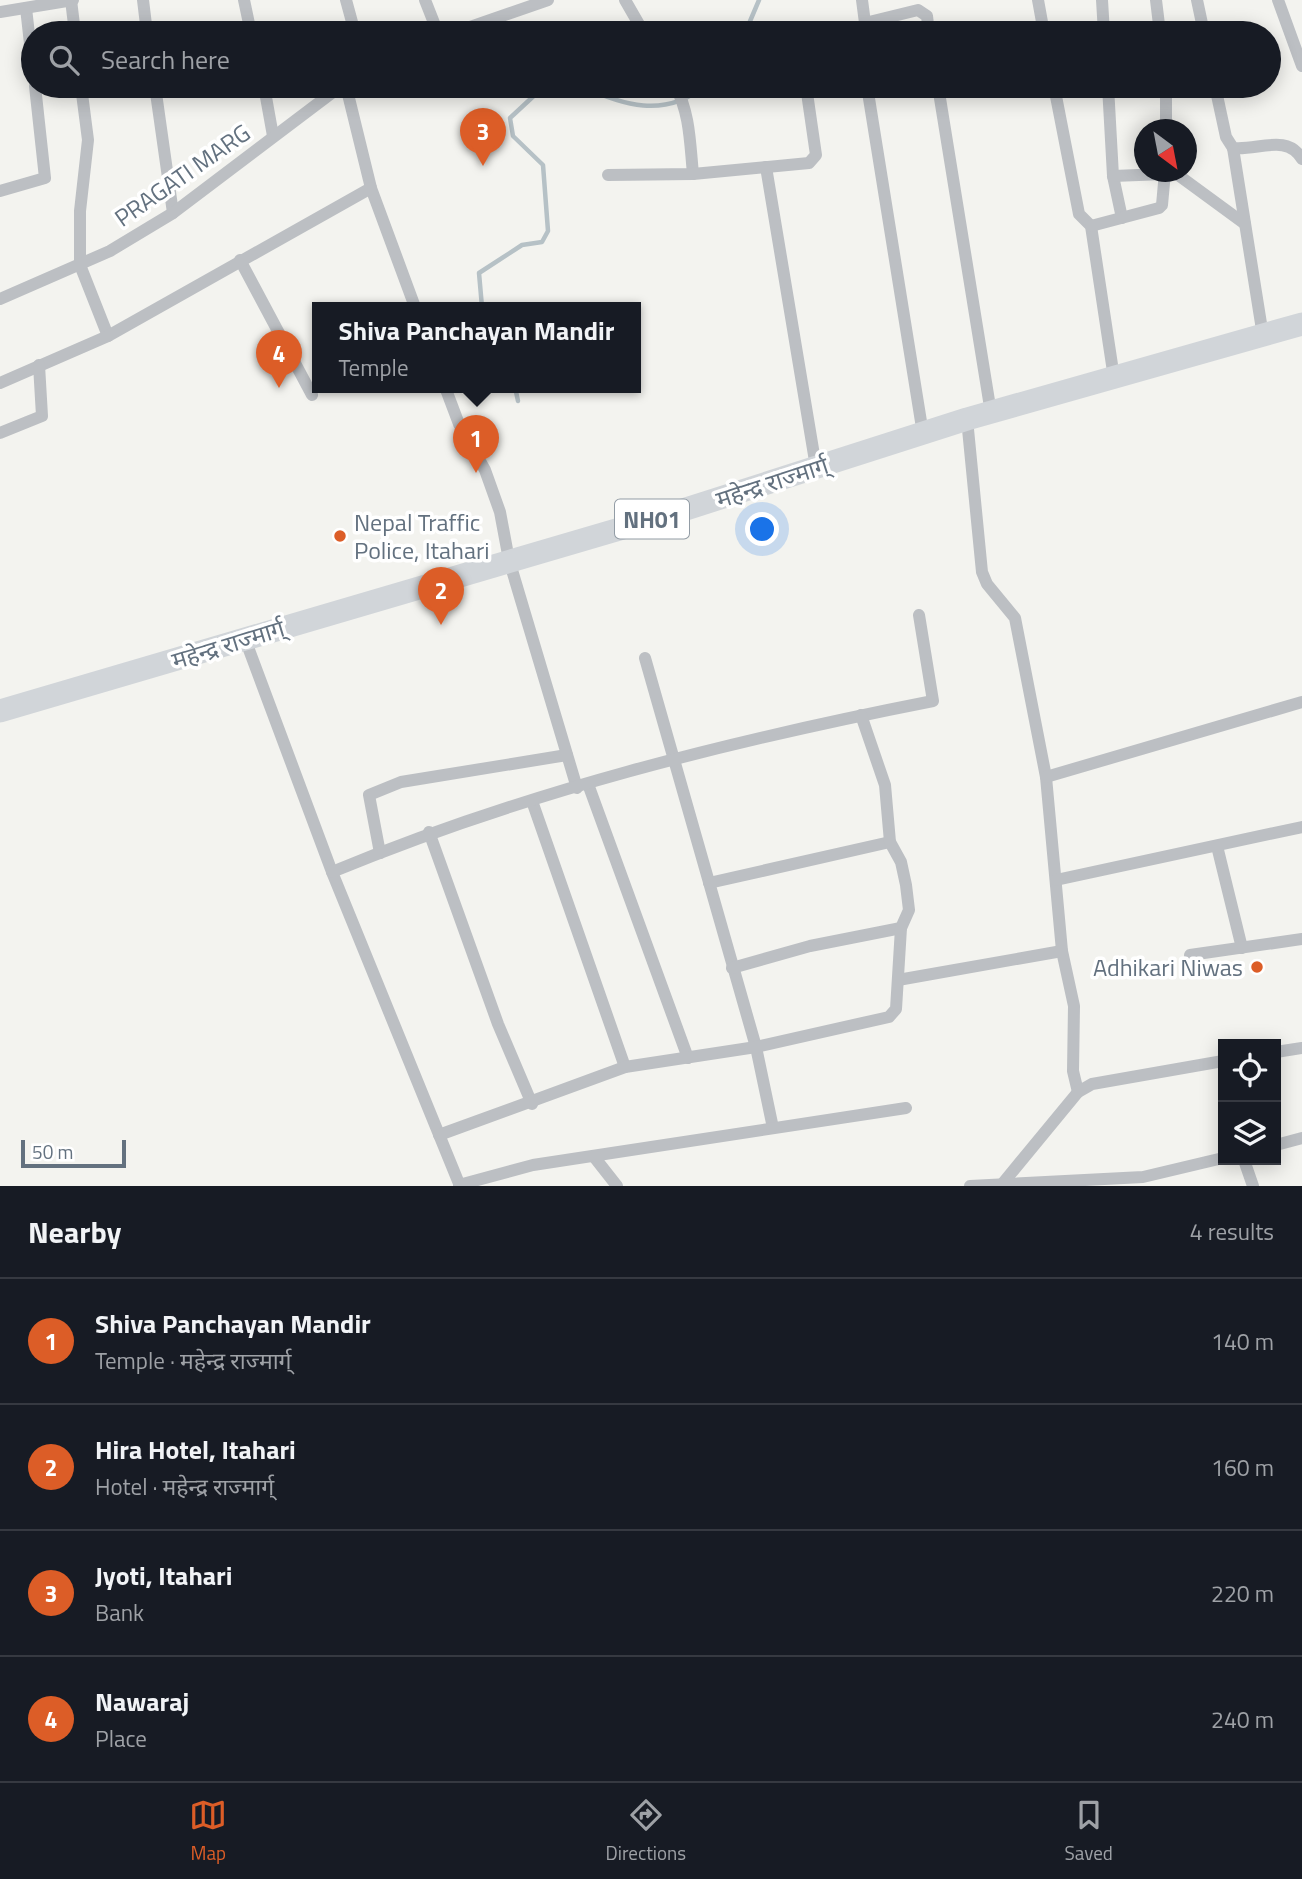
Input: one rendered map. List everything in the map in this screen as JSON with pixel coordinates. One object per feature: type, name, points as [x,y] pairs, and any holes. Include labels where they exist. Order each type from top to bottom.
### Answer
[{"type":"highway","name":"महेन्द्र राज्मार्ग्","points":[[0,711],[664,516],[967,419],[1302,324]]},
{"type":"street","points":[[143,0],[146,21]]},
{"type":"street","points":[[244,0],[248,21]]},
{"type":"street","points":[[346,0],[352,21]]},
{"type":"street","points":[[425,0],[433,21]]},
{"type":"street","points":[[488,21],[548,0]]},
{"type":"street","points":[[625,0],[637,21]]},
{"type":"street","points":[[862,0],[862,21]]},
{"type":"street","points":[[1038,0],[1042,21]]},
{"type":"street","points":[[1102,0],[1103,21]]},
{"type":"street","points":[[1156,0],[1159,21]]},
{"type":"street","points":[[1197,0],[1201,21]]},
{"type":"street","points":[[1278,0],[1302,66]]},
{"type":"street","points":[[0,12],[72,1],[74,21]]},
{"type":"street","points":[[26,8],[27,21]]},
{"type":"street","points":[[885,21],[922,10],[928,21]]},
{"type":"street","points":[[0,191],[45,178],[36,98]]},
{"type":"street","points":[[83,98],[88,140],[80,211],[80,265],[108,337]]},
{"type":"street","points":[[157,98],[173,213]]},
{"type":"street","points":[[266,98],[273,136]]},
{"type":"street","name":"PRAGATI MARG","points":[[0,299],[80,265],[173,213],[326,98]]},
{"type":"street","points":[[346,98],[371,188],[413,302]]},
{"type":"street","points":[[682,98],[693,174]]},
{"type":"street","points":[[608,176],[693,174],[805,164],[815,158],[808,98]]},
{"type":"street","points":[[869,98],[923,434]]},
{"type":"street","points":[[940,98],[991,412]]},
{"type":"street","points":[[1056,98],[1079,214],[1091,226],[1114,378]]},
{"type":"street","points":[[1109,98],[1113,176],[1122,218]]},
{"type":"street","points":[[1166,98],[1166,119]]},
{"type":"street","points":[[1218,98],[1226,137],[1233,148],[1263,336]]},
{"type":"street","points":[[1233,148],[1282,144],[1297,151],[1302,159]]},
{"type":"street","points":[[766,167],[816,467]]},
{"type":"street","points":[[1113,176],[1134,174]]},
{"type":"street","points":[[1091,226],[1152,211],[1162,205],[1166,182]]},
{"type":"street","points":[[1183,182],[1245,224]]},
{"type":"street","points":[[0,383],[108,337],[371,188]]},
{"type":"street","points":[[240,260],[312,396]]},
{"type":"street","points":[[0,433],[42,416],[39,365]]},
{"type":"street","points":[[447,393],[459,424],[485,470],[500,512],[509,560],[567,755],[582,786],[688,1058]]},
{"type":"street","points":[[967,419],[982,572],[987,584],[1015,618],[1046,777],[1049,835],[1062,951],[1074,1006],[1073,1071],[1078,1092]]},
{"type":"street","points":[[332,872],[429,832],[673,758],[933,701],[919,615]]},
{"type":"street","points":[[245,639],[332,872],[460,1185],[533,1165],[595,1158],[906,1108]]},
{"type":"street","points":[[645,658],[756,1046],[773,1128]]},
{"type":"street","points":[[1046,777],[1302,702]]},
{"type":"street","points":[[439,1135],[532,1104],[625,1067],[756,1046],[889,1017],[896,1009],[901,928],[909,910],[901,862],[890,842],[885,785],[861,715]]},
{"type":"street","points":[[380,853],[369,795],[401,782],[567,755]]},
{"type":"street","points":[[532,801],[625,1067]]},
{"type":"street","points":[[1056,880],[1302,827]]},
{"type":"street","points":[[429,832],[498,1024],[532,1104]]},
{"type":"street","points":[[709,883],[890,842]]},
{"type":"street","points":[[1217,846],[1242,948]]},
{"type":"street","points":[[732,968],[810,946],[901,928]]},
{"type":"street","points":[[1190,956],[1302,939]]},
{"type":"street","points":[[898,980],[1062,951]]},
{"type":"street","points":[[1281,1051],[1302,1048]]},
{"type":"street","points":[[1011,1184],[1078,1092],[1092,1084],[1218,1062]]},
{"type":"street","points":[[1281,1144],[1302,1138]]},
{"type":"street","points":[[595,1158],[617,1186]]},
{"type":"street","points":[[971,1186],[1144,1182],[1218,1160]]},
{"type":"street","points":[[1246,1165],[1252,1186]]},
{"type":"waterway","points":[[750,21],[759,0]]},
{"type":"waterway","points":[[482,302],[479,273],[522,245],[542,242],[548,231],[543,165],[513,136],[510,118],[532,98]]},
{"type":"waterway","points":[[610,98],[643,106],[659,106],[685,98]]},
{"type":"waterway","points":[[516,393],[518,401]]},
{"type":"place","name":"Jyoti, Itahari","points":[[483,166]]},
{"type":"place","name":"Nawaraj","points":[[279,388]]},
{"type":"place","name":"Shiva Panchayan Mandir","points":[[476,473]]},
{"type":"place","name":"Nepal Traffic Police, Itahari","points":[[340,536]]},
{"type":"place","name":"Hira Hotel, Itahari","points":[[441,625]]},
{"type":"place","name":"Adhikari Niwas","points":[[1257,967]]}]
